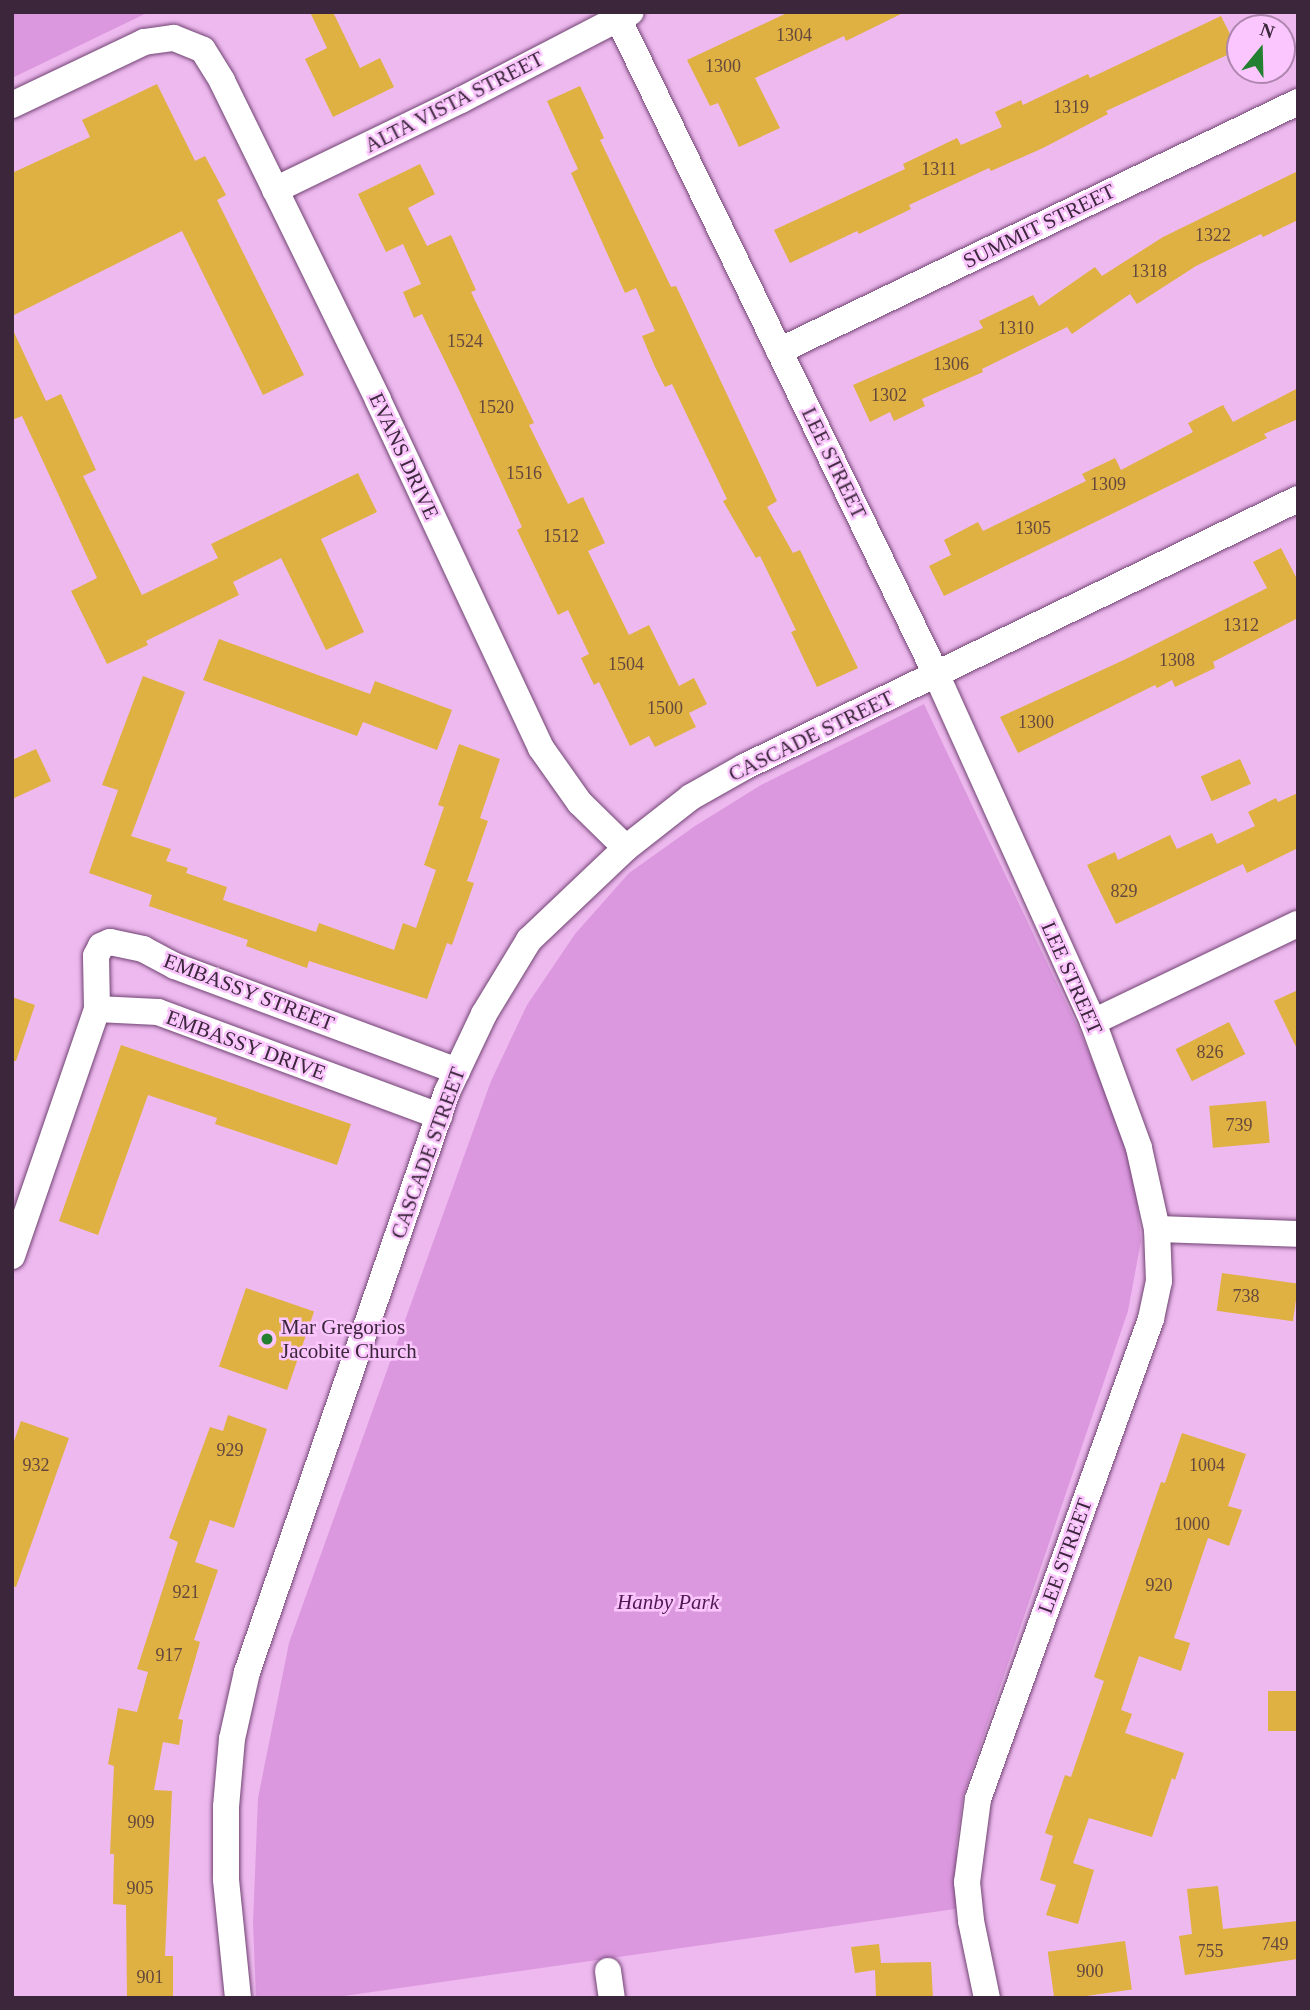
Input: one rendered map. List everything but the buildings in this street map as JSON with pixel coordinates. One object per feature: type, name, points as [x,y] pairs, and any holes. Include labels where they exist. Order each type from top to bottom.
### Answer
[{"type":"street","name":"ALTA VISTA STREET","points":[[275,190],[461,100],[622,14]]},
{"type":"street","name":"LEE STREET","points":[[622,14],[779,351],[937,676],[1093,1022],[1139,1148],[1157,1229],[1159,1281],[1151,1319],[978,1799],[967,1882],[971,1921],[987,1998]]},
{"type":"street","name":"EVANS DRIVE","points":[[12,105],[144,42],[174,38],[203,50],[222,82],[415,477],[541,748],[580,803],[626,848]]},
{"type":"street","name":"SUMMIT STREET","points":[[779,351],[1298,102]]},
{"type":"street","name":"CASCADE STREET","points":[[238,1998],[226,1879],[226,1807],[232,1739],[244,1684],[439,1116],[484,1014],[529,940],[626,848],[691,797],[744,767],[937,676],[1298,499]]},
{"type":"street","points":[[1093,1022],[1298,924]]},
{"type":"street","name":"EMBASSY STREET","points":[[97,1009],[94,988],[96,956],[101,946],[110,942],[124,942],[175,966],[457,1071]]},
{"type":"street","points":[[12,1256],[97,1009]]},
{"type":"street","name":"EMBASSY DRIVE","points":[[97,1009],[158,1012],[439,1116]]},
{"type":"street","points":[[1157,1229],[1298,1234]]},
{"type":"street","points":[[608,1971],[612,1998]]},
{"type":"green space","points":[[12,12],[149,12],[12,78]]},
{"type":"green space","name":"Hanby Park","points":[[924,704],[1081,1034],[1118,1123],[1135,1182],[1141,1241],[1128,1311],[963,1796],[956,1848],[962,1908],[330,1998],[256,1998],[253,1923],[258,1798],[289,1643],[491,1081],[527,1005],[575,934],[629,873],[695,826],[761,785]]},
{"type":"place","name":"Mar Gregorios Jacobite Church","points":[[267,1339]]}]
